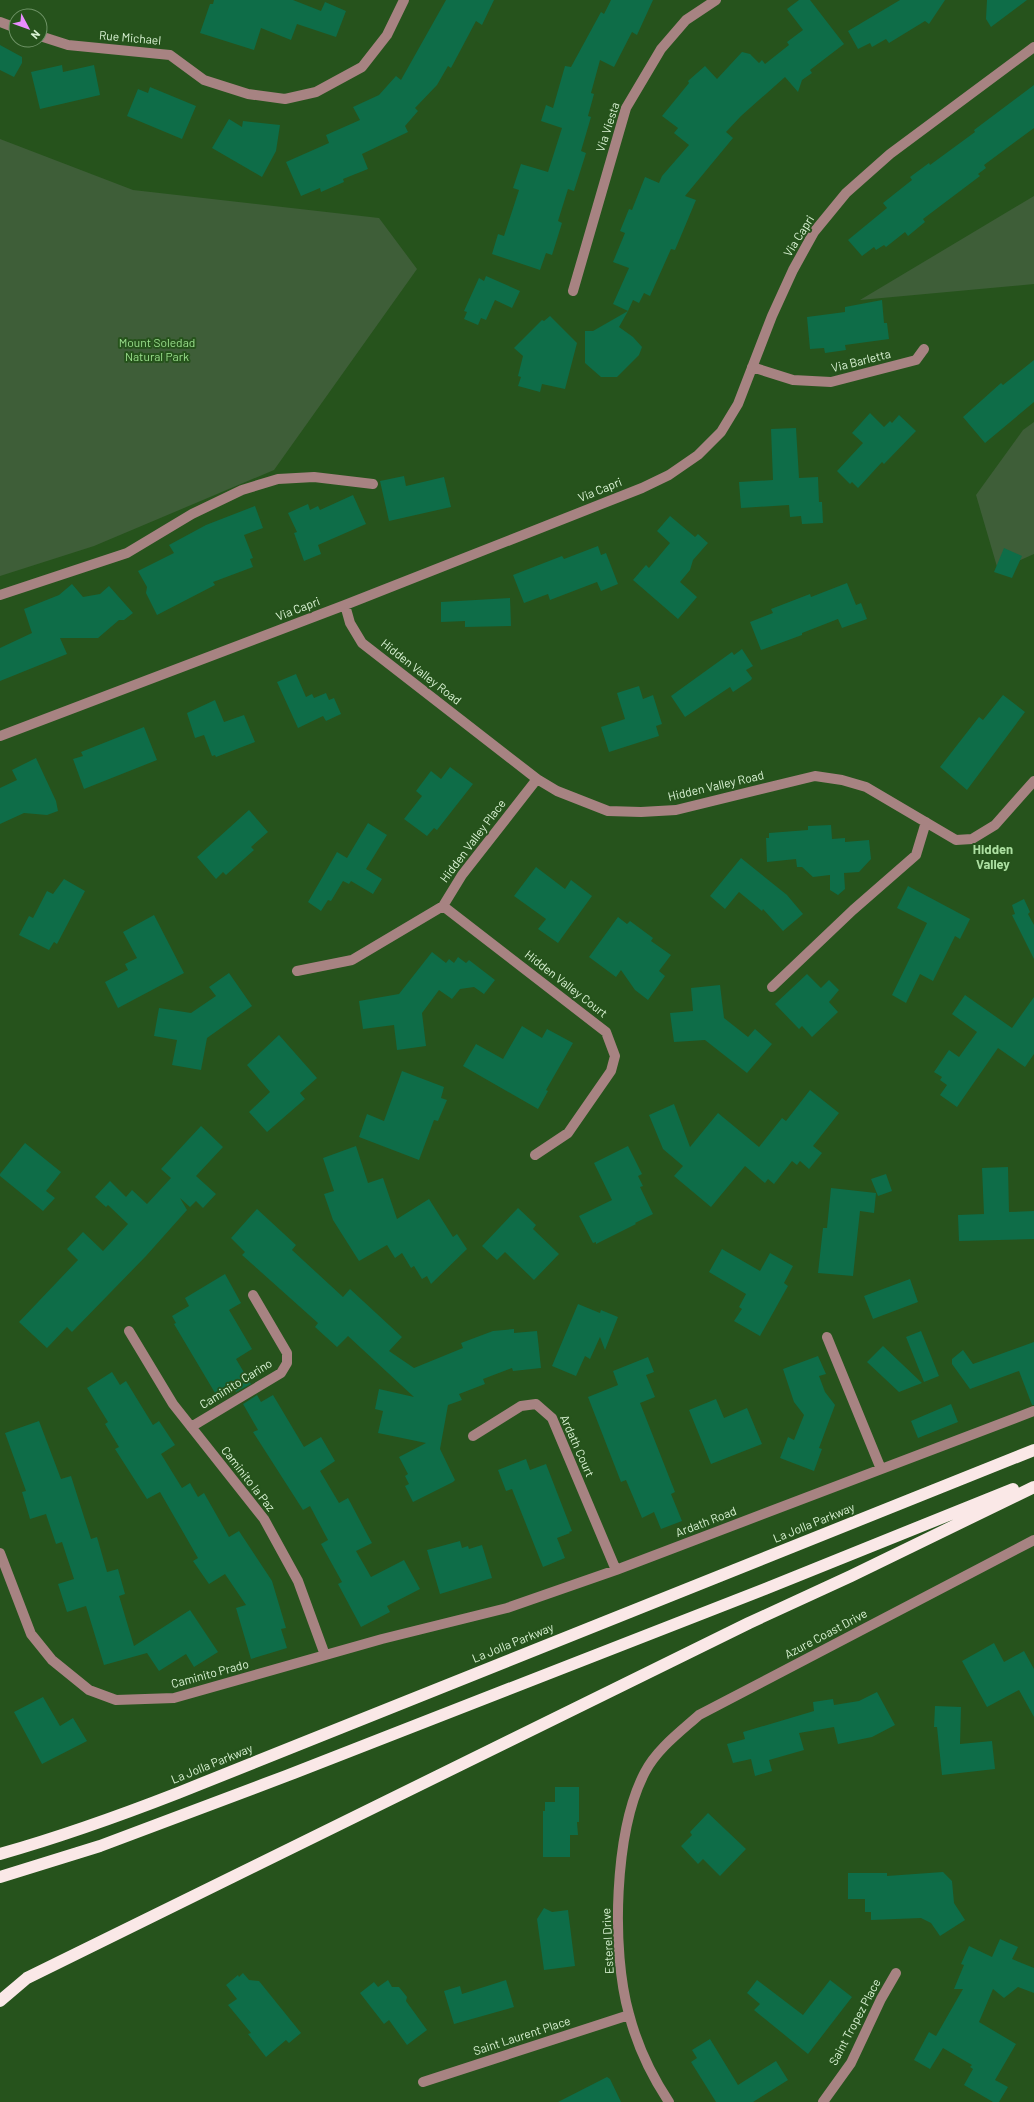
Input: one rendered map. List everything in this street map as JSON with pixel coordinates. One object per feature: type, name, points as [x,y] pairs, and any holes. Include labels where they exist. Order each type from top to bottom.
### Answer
[{"type":"highway","name":"La Jolla Parkway","points":[[0,1854],[36,1844],[178,1793],[1034,1450]]},
{"type":"highway","points":[[0,1877],[100,1846],[286,1776],[766,1589],[1034,1481]]},
{"type":"highway","points":[[0,2001],[27,1978],[749,1623],[920,1543],[1034,1487]]},
{"type":"street","name":"Rue Michael","points":[[48,39],[68,45],[170,55],[204,80],[248,94],[285,98],[316,92],[362,67],[387,35],[404,0]]},
{"type":"street","name":"Via Viesta","points":[[573,291],[626,108],[661,49],[686,20],[716,0]]},
{"type":"street","name":"Via Capri","points":[[0,736],[345,606],[642,488],[669,475],[698,455],[721,432],[738,404],[772,316],[793,270],[814,232],[846,193],[890,154],[1034,47]]},
{"type":"street","name":"Via Barletta","points":[[752,367],[793,380],[831,382],[916,360],[924,349]]},
{"type":"street","points":[[0,595],[127,553],[192,514],[242,490],[278,479],[314,477],[373,484]]},
{"type":"street","name":"Hidden Valley Road","points":[[345,606],[350,623],[362,643],[537,778],[557,791],[608,810],[642,812],[676,810],[814,776],[842,780],[866,787],[956,840],[972,839],[995,825],[1034,780]]},
{"type":"street","name":"Hidden Valley Place","points":[[297,971],[352,960],[443,906],[462,875],[537,778]]},
{"type":"street","points":[[772,987],[854,910],[916,855],[926,822]]},
{"type":"street","name":"Hidden Valley Court","points":[[443,906],[606,1032],[614,1049],[615,1056],[611,1070],[568,1133],[535,1156]]},
{"type":"street","name":"Caminito Carino","points":[[192,1427],[281,1373],[287,1363],[287,1353],[253,1296]]},
{"type":"street","name":"Caminito la Paz","points":[[129,1331],[173,1404],[264,1519],[298,1582],[325,1655]]},
{"type":"street","points":[[827,1337],[881,1469]]},
{"type":"street","name":"Ardath Court","points":[[473,1436],[521,1406],[536,1404],[552,1418],[616,1570]]},
{"type":"street","name":"Ardath Road","points":[[382,1639],[507,1608],[616,1570],[1034,1411]]},
{"type":"street","name":"Azure Coast Drive","points":[[645,1772],[657,1754],[699,1715],[1034,1540]]},
{"type":"street","name":"Caminito Prado","points":[[0,1553],[31,1634],[52,1660],[89,1690],[116,1700],[174,1698],[382,1639]]},
{"type":"street","name":"Esterel Drive","points":[[645,1772],[634,1799],[620,1859],[618,1929],[624,1994],[629,2015],[651,2075],[669,2102]]},
{"type":"street","name":"Saint Tropez Place","points":[[823,2102],[851,2063],[881,1999],[896,1974]]},
{"type":"street","name":"Saint Laurent Place","points":[[423,2082],[629,2015]]},
{"type":"green space","name":"Mount Soledad Natural Park","points":[[0,139],[133,190],[379,218],[417,269],[274,470],[94,546],[0,576]]},
{"type":"green space","points":[[1034,196],[1034,284],[860,300]]},
{"type":"green space","points":[[1034,422],[1034,554],[998,570],[976,495],[1023,430]]},
{"type":"building","points":[[214,0],[293,0],[321,11],[325,2],[346,11],[336,37],[297,24],[291,40],[261,28],[254,50],[200,33],[210,4],[213,4]]},
{"type":"building","points":[[446,0],[494,0],[482,25],[476,21],[451,68],[448,66],[437,85],[415,108],[418,111],[405,126],[408,132],[362,154],[368,169],[343,179],[344,182],[321,192],[320,188],[301,196],[286,162],[329,143],[326,135],[360,120],[353,107],[379,95],[396,76],[401,80]]},
{"type":"building","points":[[611,0],[653,0],[637,35],[632,32],[614,67],[600,60],[591,93],[594,94],[588,116],[591,117],[581,151],[586,153],[574,191],[568,189],[558,221],[562,223],[552,255],[546,253],[540,270],[492,254],[498,234],[504,236],[519,190],[513,188],[521,164],[548,172],[562,128],[541,121],[546,105],[553,108],[565,66],[571,67],[601,12],[604,14]]},
{"type":"building","points":[[799,0],[810,0],[844,44],[810,70],[812,73],[802,80],[798,92],[785,77],[741,116],[726,132],[733,138],[685,196],[696,200],[675,250],[671,249],[650,296],[644,293],[639,303],[633,300],[628,311],[613,304],[629,268],[613,262],[625,233],[620,231],[629,209],[632,210],[645,177],[659,183],[662,176],[689,145],[674,133],[678,128],[662,116],[689,83],[688,81],[705,66],[717,79],[742,52],[750,54],[759,63],[762,60],[765,64],[789,45],[787,42],[803,30],[787,9]]},
{"type":"building","points":[[900,0],[945,0],[929,24],[925,21],[889,43],[886,39],[872,47],[870,43],[858,49],[848,31]]},
{"type":"building","points":[[987,0],[1027,0],[991,27],[986,19]]},
{"type":"building","points":[[0,45],[22,57],[22,63],[14,77],[0,70]]},
{"type":"building","points":[[62,65],[63,72],[94,65],[100,95],[40,109],[31,72]]},
{"type":"building","points":[[1034,85],[1034,128],[984,165],[986,168],[978,174],[980,176],[923,219],[925,222],[908,236],[905,232],[886,247],[884,245],[876,250],[874,247],[862,256],[848,240],[887,208],[883,203],[912,180],[910,177],[929,163],[930,165],[975,132],[974,130]]},
{"type":"building","points":[[150,87],[196,106],[182,139],[127,116],[138,89],[148,93]]},
{"type":"building","points":[[229,119],[242,127],[243,121],[280,125],[276,151],[262,177],[212,148]]},
{"type":"building","points":[[486,276],[520,291],[512,308],[495,300],[486,320],[481,318],[478,325],[464,319],[467,312],[464,311],[479,278],[484,281]]},
{"type":"building","points":[[882,300],[884,323],[887,323],[889,339],[845,345],[846,350],[825,353],[824,348],[810,349],[807,317],[845,312],[845,307]]},
{"type":"building","points":[[628,311],[619,327],[633,337],[642,347],[639,355],[617,377],[601,377],[585,363],[585,331],[593,331]]},
{"type":"building","points":[[550,316],[577,343],[565,389],[542,384],[540,392],[518,386],[521,377],[518,376],[523,356],[514,348],[542,320],[544,321]]},
{"type":"building","points":[[1034,360],[1034,402],[985,443],[963,417],[1001,383],[1003,385]]},
{"type":"building","points":[[870,413],[884,427],[890,421],[892,423],[899,415],[916,431],[884,464],[882,462],[858,488],[852,482],[850,484],[837,471],[863,443],[852,433]]},
{"type":"building","points":[[796,428],[799,478],[818,477],[819,502],[822,502],[823,523],[802,524],[801,516],[790,517],[789,505],[741,508],[739,482],[773,480],[771,429]]},
{"type":"building","points":[[404,476],[406,486],[444,477],[451,507],[389,521],[380,481]]},
{"type":"building","points":[[353,495],[366,524],[318,545],[321,554],[304,561],[294,533],[297,532],[288,513],[308,504],[310,510],[318,506],[320,510]]},
{"type":"building","points":[[255,506],[263,528],[244,535],[253,558],[250,559],[253,567],[213,582],[215,585],[157,615],[146,593],[147,587],[138,571],[174,553],[169,545],[206,525]]},
{"type":"building","points":[[670,516],[695,537],[698,534],[708,543],[693,560],[690,570],[680,582],[697,597],[678,619],[633,580],[646,565],[649,568],[670,543],[657,531]]},
{"type":"building","points":[[598,546],[601,555],[606,553],[618,584],[601,591],[597,582],[550,600],[548,594],[524,603],[513,575],[562,556],[564,559]]},
{"type":"building","points":[[1004,548],[1022,556],[1012,578],[994,572]]},
{"type":"building","points":[[847,583],[856,605],[861,603],[867,619],[842,628],[838,619],[802,633],[802,635],[761,650],[750,622],[773,613],[771,609],[810,594],[811,597]]},
{"type":"building","points":[[72,584],[83,597],[100,594],[109,586],[133,613],[124,620],[119,620],[98,638],[60,638],[67,654],[0,681],[0,648],[32,633],[24,609],[59,595]]},
{"type":"building","points":[[510,598],[511,626],[465,627],[465,621],[441,622],[441,602]]},
{"type":"building","points":[[742,649],[753,666],[746,670],[752,678],[751,680],[733,692],[730,687],[685,717],[671,696],[732,652],[734,655]]},
{"type":"building","points":[[296,674],[306,697],[312,694],[314,698],[326,693],[329,700],[334,698],[341,714],[326,721],[323,716],[298,728],[277,682]]},
{"type":"building","points":[[639,686],[643,699],[653,695],[662,724],[656,726],[659,736],[609,752],[601,727],[625,719],[617,693]]},
{"type":"building","points":[[1003,695],[1025,712],[967,790],[940,767],[979,717],[983,720]]},
{"type":"building","points":[[215,700],[224,722],[244,715],[255,742],[216,757],[215,755],[212,756],[204,735],[195,738],[187,713]]},
{"type":"building","points":[[144,727],[157,760],[84,789],[73,759],[83,756],[81,752]]},
{"type":"building","points":[[36,758],[56,801],[58,811],[47,815],[24,813],[0,824],[0,788],[17,780],[12,770]]},
{"type":"building","points":[[450,767],[473,784],[437,830],[434,828],[427,836],[404,819],[422,796],[416,791],[431,771],[441,779]]},
{"type":"building","points":[[249,810],[268,832],[251,847],[254,850],[226,875],[223,872],[216,879],[197,857]]},
{"type":"building","points":[[368,823],[387,835],[366,869],[382,879],[373,894],[351,881],[349,884],[343,881],[331,901],[328,900],[321,911],[308,902],[337,852],[347,858]]},
{"type":"building","points":[[831,825],[832,839],[845,838],[845,842],[869,840],[871,859],[859,872],[844,873],[845,889],[838,895],[830,890],[830,875],[813,877],[802,867],[797,867],[796,859],[767,862],[766,838],[769,838],[769,833],[808,830],[808,826]]},
{"type":"building","points":[[741,858],[787,895],[803,914],[783,931],[763,909],[762,911],[739,892],[725,909],[710,896]]},
{"type":"building","points":[[536,867],[565,889],[571,880],[592,896],[558,943],[538,929],[546,919],[514,896]]},
{"type":"building","points":[[64,879],[85,891],[57,944],[54,942],[49,950],[19,935],[29,916],[33,918],[47,891],[53,894]]},
{"type":"building","points":[[908,886],[970,919],[960,939],[955,936],[933,981],[920,974],[906,1003],[892,995],[927,923],[897,908]]},
{"type":"building","points":[[1024,899],[1030,912],[1028,914],[1034,925],[1034,959],[1012,915],[1015,914],[1012,905]]},
{"type":"building","points":[[154,915],[184,973],[118,1008],[105,982],[128,970],[125,964],[137,958],[123,932]]},
{"type":"building","points":[[618,917],[627,924],[630,921],[653,938],[651,941],[671,955],[659,971],[665,976],[648,1000],[635,990],[621,970],[616,977],[589,957]]},
{"type":"building","points":[[432,952],[446,963],[449,959],[454,963],[458,957],[466,963],[469,960],[495,980],[484,994],[474,987],[460,989],[452,999],[439,990],[422,1013],[426,1046],[397,1050],[394,1025],[363,1029],[359,1001],[399,994]]},
{"type":"building","points":[[229,973],[252,1006],[207,1038],[201,1070],[172,1065],[177,1040],[154,1036],[159,1008],[191,1013],[216,996],[209,987]]},
{"type":"building","points":[[807,974],[821,988],[829,980],[839,990],[829,1002],[838,1012],[812,1037],[802,1026],[799,1029],[775,1004]]},
{"type":"building","points":[[720,985],[724,1018],[748,1037],[755,1029],[772,1044],[747,1073],[705,1040],[674,1042],[670,1013],[693,1011],[691,988]]},
{"type":"building","points":[[965,995],[1012,1028],[1034,997],[1034,1054],[1025,1067],[998,1048],[957,1107],[940,1095],[947,1085],[940,1080],[942,1077],[934,1072],[949,1050],[959,1057],[977,1032],[952,1014]]},
{"type":"building","points":[[522,1026],[542,1038],[547,1029],[573,1043],[546,1090],[548,1091],[538,1109],[463,1066],[476,1044],[503,1059]]},
{"type":"building","points":[[279,1035],[317,1078],[300,1093],[305,1099],[267,1132],[249,1112],[270,1092],[247,1065]]},
{"type":"building","points":[[402,1071],[444,1087],[441,1098],[447,1100],[438,1121],[434,1120],[419,1160],[359,1137],[367,1114],[384,1121]]},
{"type":"building","points":[[810,1090],[839,1113],[813,1146],[822,1153],[809,1169],[800,1161],[797,1165],[792,1161],[774,1184],[768,1179],[765,1183],[745,1166],[711,1207],[674,1176],[683,1166],[663,1149],[649,1115],[674,1104],[690,1147],[718,1113],[759,1147],[782,1118],[786,1121]]},
{"type":"building","points":[[201,1126],[223,1147],[196,1176],[216,1194],[203,1208],[196,1201],[190,1207],[180,1198],[187,1210],[146,1256],[72,1332],[67,1327],[47,1348],[19,1322],[78,1260],[67,1249],[83,1232],[103,1251],[128,1224],[108,1205],[106,1207],[95,1197],[110,1181],[126,1197],[132,1190],[147,1204],[171,1178],[161,1169]]},
{"type":"building","points":[[25,1143],[61,1172],[46,1191],[55,1198],[43,1211],[0,1176],[0,1174]]},
{"type":"building","points":[[356,1146],[368,1183],[383,1178],[397,1219],[429,1199],[453,1237],[457,1234],[467,1249],[431,1284],[427,1276],[422,1279],[414,1266],[411,1268],[402,1253],[395,1258],[387,1245],[359,1261],[333,1220],[324,1194],[334,1191],[323,1158]]},
{"type":"building","points":[[628,1146],[642,1174],[638,1176],[643,1186],[640,1187],[653,1214],[596,1244],[596,1242],[593,1243],[579,1216],[612,1200],[594,1163]]},
{"type":"building","points":[[1008,1167],[1009,1212],[1034,1211],[1034,1239],[959,1241],[958,1215],[984,1214],[982,1168]]},
{"type":"building","points":[[886,1174],[892,1191],[878,1196],[871,1179]]},
{"type":"building","points":[[831,1188],[876,1193],[874,1213],[860,1211],[853,1276],[818,1273],[823,1228],[827,1228]]},
{"type":"building","points":[[518,1208],[536,1225],[533,1229],[559,1254],[534,1280],[505,1252],[497,1260],[482,1246]]},
{"type":"building","points":[[257,1209],[296,1245],[292,1250],[343,1297],[350,1289],[402,1337],[389,1351],[414,1368],[463,1348],[461,1343],[493,1331],[514,1329],[514,1333],[537,1331],[541,1368],[513,1371],[512,1368],[483,1379],[485,1384],[459,1394],[462,1400],[448,1405],[440,1449],[455,1480],[453,1482],[413,1502],[405,1486],[409,1484],[405,1476],[408,1474],[399,1457],[426,1443],[378,1433],[383,1411],[375,1409],[379,1389],[414,1397],[348,1336],[337,1347],[315,1327],[318,1323],[242,1255],[245,1252],[231,1238]]},
{"type":"building","points":[[722,1249],[760,1271],[770,1253],[793,1266],[784,1283],[788,1286],[760,1336],[734,1321],[742,1309],[739,1307],[746,1294],[709,1272]]},
{"type":"building","points":[[225,1274],[241,1303],[229,1310],[252,1349],[236,1359],[251,1384],[236,1392],[234,1388],[218,1398],[174,1324],[176,1323],[172,1316],[189,1306],[185,1298]]},
{"type":"building","points":[[910,1279],[918,1302],[873,1319],[864,1296]]},
{"type":"building","points":[[578,1304],[600,1313],[601,1310],[618,1317],[605,1350],[600,1337],[590,1359],[585,1356],[576,1376],[552,1366]]},
{"type":"building","points":[[921,1331],[939,1376],[924,1382],[906,1337]]},
{"type":"building","points":[[1034,1342],[1034,1405],[1032,1405],[1019,1371],[970,1389],[952,1364],[952,1359],[963,1350],[973,1364]]},
{"type":"building","points":[[883,1346],[922,1383],[899,1392],[867,1362]]},
{"type":"building","points":[[818,1356],[826,1374],[819,1376],[825,1392],[835,1405],[819,1448],[822,1449],[814,1471],[780,1458],[788,1437],[794,1440],[804,1415],[794,1402],[783,1369]]},
{"type":"building","points":[[648,1357],[654,1372],[646,1375],[655,1397],[640,1403],[675,1492],[671,1494],[682,1521],[661,1529],[654,1512],[642,1518],[626,1480],[621,1482],[588,1397],[618,1385],[613,1371]]},
{"type":"building","points":[[112,1372],[120,1385],[126,1381],[153,1425],[159,1421],[175,1445],[161,1454],[182,1488],[190,1483],[198,1497],[204,1493],[229,1537],[239,1531],[272,1581],[286,1628],[281,1629],[287,1648],[251,1659],[236,1608],[246,1605],[225,1574],[209,1584],[193,1561],[198,1558],[160,1492],[147,1499],[115,1449],[119,1447],[105,1424],[108,1422],[87,1388]]},
{"type":"building","points":[[257,1395],[261,1402],[273,1395],[304,1447],[321,1437],[335,1461],[320,1471],[339,1503],[348,1498],[372,1543],[356,1551],[371,1577],[404,1560],[420,1589],[387,1606],[390,1612],[361,1627],[338,1584],[342,1582],[321,1544],[328,1540],[310,1506],[303,1510],[253,1432],[258,1430],[243,1404]]},
{"type":"building","points":[[716,1399],[724,1418],[747,1408],[762,1444],[711,1464],[689,1410]]},
{"type":"building","points":[[951,1404],[958,1422],[918,1438],[911,1421]]},
{"type":"building","points":[[39,1421],[61,1479],[71,1476],[91,1539],[97,1537],[107,1572],[118,1569],[125,1594],[119,1596],[134,1646],[190,1610],[218,1652],[194,1667],[186,1654],[159,1671],[147,1653],[104,1665],[86,1606],[67,1612],[58,1584],[74,1579],[62,1542],[56,1544],[46,1514],[30,1519],[22,1492],[26,1491],[5,1433]]},
{"type":"building","points":[[526,1459],[530,1470],[546,1464],[572,1531],[557,1538],[565,1558],[543,1567],[512,1489],[506,1491],[498,1470]]},
{"type":"building","points":[[460,1541],[462,1548],[468,1546],[469,1549],[482,1545],[492,1578],[440,1594],[427,1550]]},
{"type":"building","points":[[994,1643],[1004,1662],[1024,1651],[1034,1669],[1034,1717],[1019,1690],[987,1707],[962,1661]]},
{"type":"building","points":[[877,1692],[895,1725],[872,1737],[838,1744],[834,1727],[799,1733],[804,1750],[769,1760],[772,1771],[755,1776],[751,1759],[733,1763],[727,1744],[745,1739],[743,1732],[814,1711],[813,1702],[833,1699],[834,1705],[859,1701]]},
{"type":"building","points":[[43,1697],[60,1726],[73,1718],[87,1741],[42,1764],[14,1712]]},
{"type":"building","points":[[935,1706],[961,1707],[960,1744],[992,1741],[995,1769],[942,1775],[937,1727],[934,1727]]},
{"type":"building","points":[[555,1787],[579,1787],[579,1822],[577,1822],[578,1835],[570,1835],[570,1857],[543,1857],[543,1811],[545,1811],[545,1802],[555,1802]]},
{"type":"building","points":[[708,1813],[746,1849],[720,1876],[703,1859],[698,1864],[681,1846],[692,1835],[690,1832]]},
{"type":"building","points":[[943,1872],[952,1881],[954,1903],[965,1920],[940,1936],[931,1923],[921,1918],[871,1920],[871,1912],[865,1912],[865,1899],[848,1899],[848,1873],[887,1873],[887,1876]]},
{"type":"building","points":[[544,1908],[552,1912],[568,1910],[575,1966],[544,1970],[537,1919]]},
{"type":"building","points":[[1000,1939],[1018,1947],[1012,1959],[1034,1968],[1034,1993],[1018,1987],[1004,1998],[993,1989],[979,2022],[1016,2044],[995,2080],[1008,2087],[999,2102],[993,2102],[964,2085],[973,2069],[970,2067],[972,2065],[943,2048],[930,2069],[914,2060],[929,2032],[936,2036],[963,1989],[954,1989],[964,1965],[961,1964],[969,1946],[992,1957]]},
{"type":"building","points":[[243,1973],[249,1980],[259,1981],[301,2033],[289,2043],[286,2040],[266,2057],[248,2034],[251,2033],[228,2005],[237,1999],[226,1985],[238,1975],[239,1977]]},
{"type":"building","points":[[388,1980],[392,1987],[399,1987],[407,1997],[406,2001],[427,2030],[407,2045],[389,2020],[384,2024],[360,1993],[374,1982],[378,1987]]},
{"type":"building","points":[[506,1980],[514,2007],[454,2024],[444,1991],[460,1986],[462,1994]]},
{"type":"building","points":[[757,1980],[803,2015],[830,1980],[852,1997],[808,2054],[754,2010],[760,2004],[747,1993]]},
{"type":"building","points":[[710,2039],[738,2085],[776,2061],[788,2080],[753,2102],[716,2102],[691,2062],[697,2058],[692,2050]]},
{"type":"building","points":[[607,2077],[610,2079],[621,2102],[558,2102]]},
{"type":"district","name":"Hidden Valley","points":[[993,856]]}]
